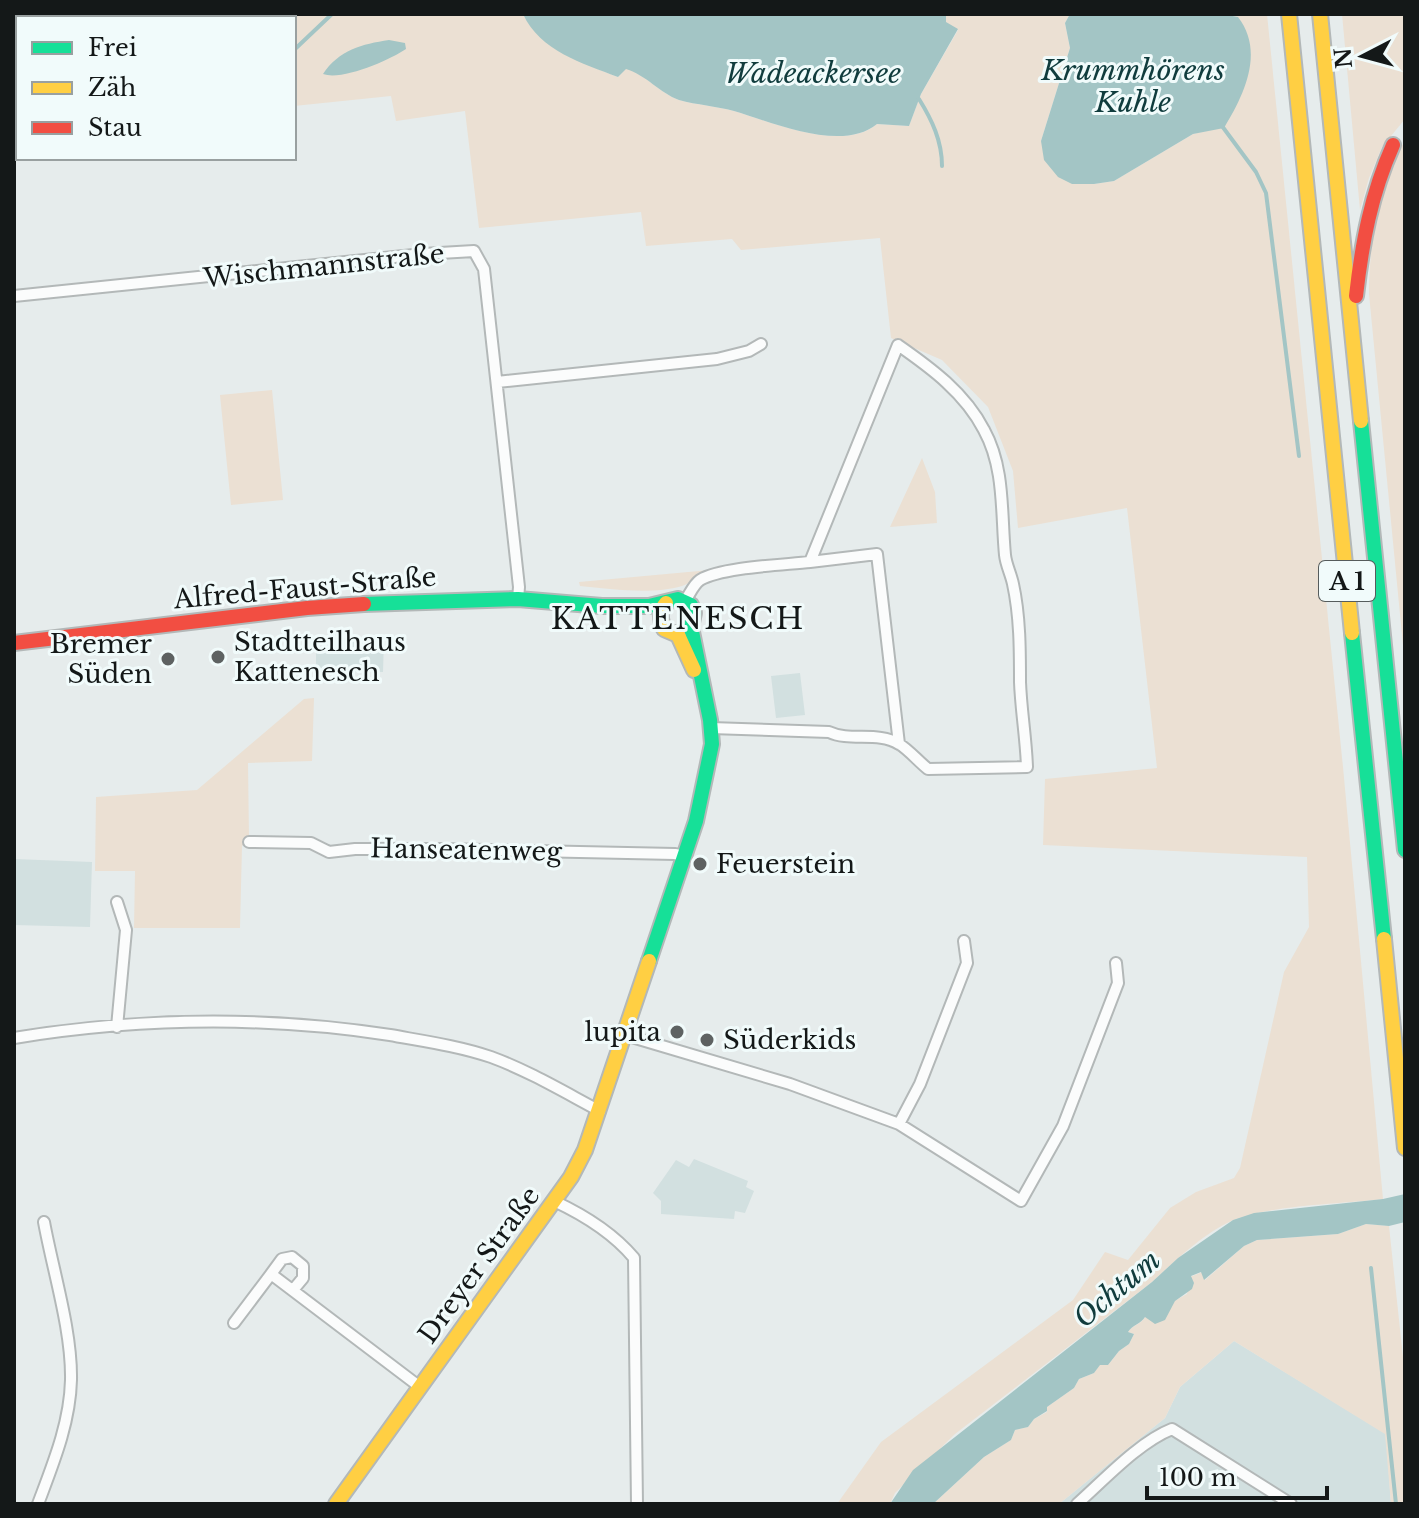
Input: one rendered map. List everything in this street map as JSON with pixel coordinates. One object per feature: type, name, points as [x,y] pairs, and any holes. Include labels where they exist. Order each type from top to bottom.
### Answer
[{"type":"main road","name":"A 1","points":[[1289,14],[1405,1148]]},
{"type":"main road","name":"A 1","points":[[1320,14],[1405,850]]},
{"type":"main road","points":[[1352,335],[1362,239],[1369,206],[1379,173],[1393,145]]},
{"type":"main road","name":"Alfred-Faust-Straße","points":[[14,643],[307,608],[391,602],[518,599],[602,606],[649,606],[678,599],[685,601],[694,613],[685,631],[705,699],[712,744],[696,821],[625,1035]]},
{"type":"main road","points":[[660,620],[660,612],[666,603]]},
{"type":"main road","name":"Alfred-Faust-Straße","points":[[602,606],[660,620],[664,629],[685,631]]},
{"type":"main road","name":"Dreyer Straße","points":[[336,1504],[571,1177],[600,1111],[625,1035]]},
{"type":"street","name":"Wischmannstraße","points":[[14,296],[474,251],[484,269],[518,599]]},
{"type":"street","points":[[497,382],[717,359],[749,351],[761,344]]},
{"type":"street","points":[[711,728],[829,732],[837,736],[883,738],[899,744],[928,769],[1027,767],[1020,648],[1013,585],[1006,560],[1000,479],[995,455],[985,431],[962,399],[898,345],[810,562]]},
{"type":"street","points":[[685,601],[695,583],[703,578],[739,570],[877,554],[899,744]]},
{"type":"street","name":"Hanseatenweg","points":[[249,842],[311,843],[329,852],[441,849],[684,856]]},
{"type":"street","points":[[117,902],[126,930],[117,1027]]},
{"type":"street","points":[[899,1124],[920,1084],[967,963],[964,941]]},
{"type":"street","points":[[625,1035],[790,1084],[899,1124],[1021,1201],[1063,1126],[1118,983],[1116,963]]},
{"type":"street","points":[[14,1038],[117,1027],[208,1022],[318,1026],[428,1041],[488,1056],[600,1111]]},
{"type":"street","points":[[554,1201],[607,1231],[634,1258],[637,1504]]},
{"type":"street","points":[[38,1504],[62,1439],[71,1379],[65,1325],[44,1222]]},
{"type":"street","points":[[234,1323],[282,1259],[292,1257],[303,1266],[303,1278],[293,1290]]},
{"type":"street","points":[[271,1274],[420,1387]]},
{"type":"street","points":[[1077,1504],[1140,1450],[1172,1429],[1291,1504]]},
{"type":"shaded area","points":[[523,14],[551,44],[578,60],[618,77],[626,68],[679,100],[734,111],[787,128],[827,136],[846,136],[863,132],[877,124],[909,126],[921,94],[958,30],[945,22],[946,14],[1070,14],[1065,23],[1070,48],[1041,141],[1072,184],[1094,184],[1114,181],[1193,134],[1224,127],[1238,17],[1222,14],[1267,14],[1383,1199],[1269,1211],[1225,1224],[955,1434],[895,1493],[890,1504],[837,1504],[881,1442],[1073,1300],[1105,1252],[1128,1260],[1170,1208],[1196,1192],[1234,1178],[1240,1168],[1284,972],[1309,927],[1307,857],[1043,845],[1045,779],[1157,768],[1127,508],[1018,528],[1013,471],[988,407],[942,360],[891,338],[880,238],[741,250],[732,239],[646,246],[641,212],[479,228],[465,111],[396,121],[391,96],[296,106],[296,16],[74,16]]},
{"type":"shaded area","points":[[1342,14],[1405,14],[1405,119],[1382,147],[1360,210]]},
{"type":"shaded area","points":[[1405,141],[1405,666],[1369,294],[1377,214],[1388,175]]},
{"type":"shaded area","points":[[272,390],[283,500],[231,505],[220,395]]},
{"type":"shaded area","points":[[922,458],[935,492],[937,523],[890,527]]},
{"type":"shaded area","points":[[710,570],[710,573],[689,583],[670,589],[592,587],[580,586],[579,582]]},
{"type":"shaded area","points":[[327,638],[384,639],[383,672],[316,671],[316,648],[327,648]]},
{"type":"shaded area","points":[[800,673],[805,715],[776,718],[771,676]]},
{"type":"shaded area","points":[[314,698],[312,761],[248,763],[249,838],[242,846],[240,928],[134,928],[135,871],[95,871],[96,797],[197,790],[304,699]]},
{"type":"shaded area","points":[[15,859],[92,862],[90,927],[14,925]]},
{"type":"shaded area","points":[[694,1159],[748,1181],[746,1187],[754,1191],[745,1213],[735,1211],[734,1219],[661,1214],[661,1201],[653,1193],[676,1160],[689,1167]]},
{"type":"shaded area","points":[[1366,1224],[1389,1226],[1405,1376],[1405,1504],[1391,1504],[1385,1434],[1234,1341],[1180,1387],[1165,1418],[1059,1504],[933,1504],[984,1457],[1011,1440],[1015,1430],[1028,1427],[1034,1419],[1047,1412],[1047,1407],[1074,1388],[1079,1379],[1094,1373],[1100,1364],[1108,1365],[1129,1344],[1134,1334],[1128,1332],[1130,1330],[1145,1317],[1187,1294],[1190,1277],[1202,1272],[1205,1280],[1244,1246],[1257,1240],[1338,1234]]},
{"type":"shaded area","points":[[1234,1341],[1386,1434],[1391,1504],[1059,1504],[1165,1418],[1180,1387]]},
{"type":"water","name":"Wadeackersee","points":[[523,14],[946,14],[946,22],[958,29],[921,94],[909,126],[877,124],[845,136],[826,136],[787,128],[727,109],[679,100],[626,69],[618,77],[590,66],[551,47],[530,27]]},
{"type":"water","name":"Krummhörens Kuhle","points":[[1070,14],[1222,14],[1238,17],[1246,30],[1251,59],[1244,88],[1224,128],[1193,134],[1114,181],[1072,184],[1058,177],[1044,160],[1041,141],[1070,48],[1065,23]]},
{"type":"water","points":[[389,40],[405,43],[406,49],[378,64],[353,72],[323,74],[344,54]]},
{"type":"water","points":[[1405,1194],[1405,1222],[1389,1226],[1366,1224],[1338,1234],[1257,1240],[1244,1246],[1204,1280],[1201,1272],[1191,1276],[1194,1283],[1192,1289],[1175,1301],[1165,1320],[1155,1324],[1145,1317],[1128,1332],[1134,1334],[1129,1344],[1108,1365],[1100,1365],[1094,1373],[1079,1379],[1074,1388],[1047,1407],[1047,1411],[1028,1427],[1015,1430],[1011,1440],[984,1457],[933,1504],[890,1504],[913,1470],[1152,1282],[1178,1258],[1233,1220],[1254,1213]]},
{"type":"waterway","points":[[296,48],[332,14]]},
{"type":"waterway","points":[[919,99],[935,131],[942,166]]},
{"type":"waterway","points":[[1222,126],[1256,172],[1266,193],[1299,456]]},
{"type":"waterway","points":[[1371,1268],[1396,1504]]},
{"type":"traffic: fast","points":[[1361,421],[1405,850]]},
{"type":"traffic: fast","points":[[364,604],[518,599],[602,606],[649,606],[678,599],[691,605],[694,613],[691,627],[712,744],[696,821],[649,961]]},
{"type":"traffic: fast","points":[[1352,633],[1384,939]]},
{"type":"traffic: slow","points":[[1289,14],[1352,633]]},
{"type":"traffic: slow","points":[[1320,14],[1361,421]]},
{"type":"traffic: slow","points":[[666,603],[661,615],[664,629],[678,635],[694,670]]},
{"type":"traffic: slow","points":[[1384,939],[1405,1148]]},
{"type":"traffic: slow","points":[[336,1504],[571,1177],[585,1150],[649,961]]},
{"type":"traffic: jam","points":[[1356,296],[1368,219],[1393,145]]},
{"type":"traffic: jam","points":[[14,643],[364,604]]},
{"type":"place","name":"Stadtteilhaus Kattenesch","points":[[218,657]]},
{"type":"place","name":"Bremer Süden","points":[[168,659]]},
{"type":"place","name":"Feuerstein","points":[[700,864]]},
{"type":"place","name":"lupita","points":[[677,1032]]},
{"type":"place","name":"Süderkids","points":[[707,1040]]},
{"type":"district","name":"KATTENESCH","points":[[678,618]]},
{"type":"water label","name":"Ochtum","points":[[1117,1289]]}]
